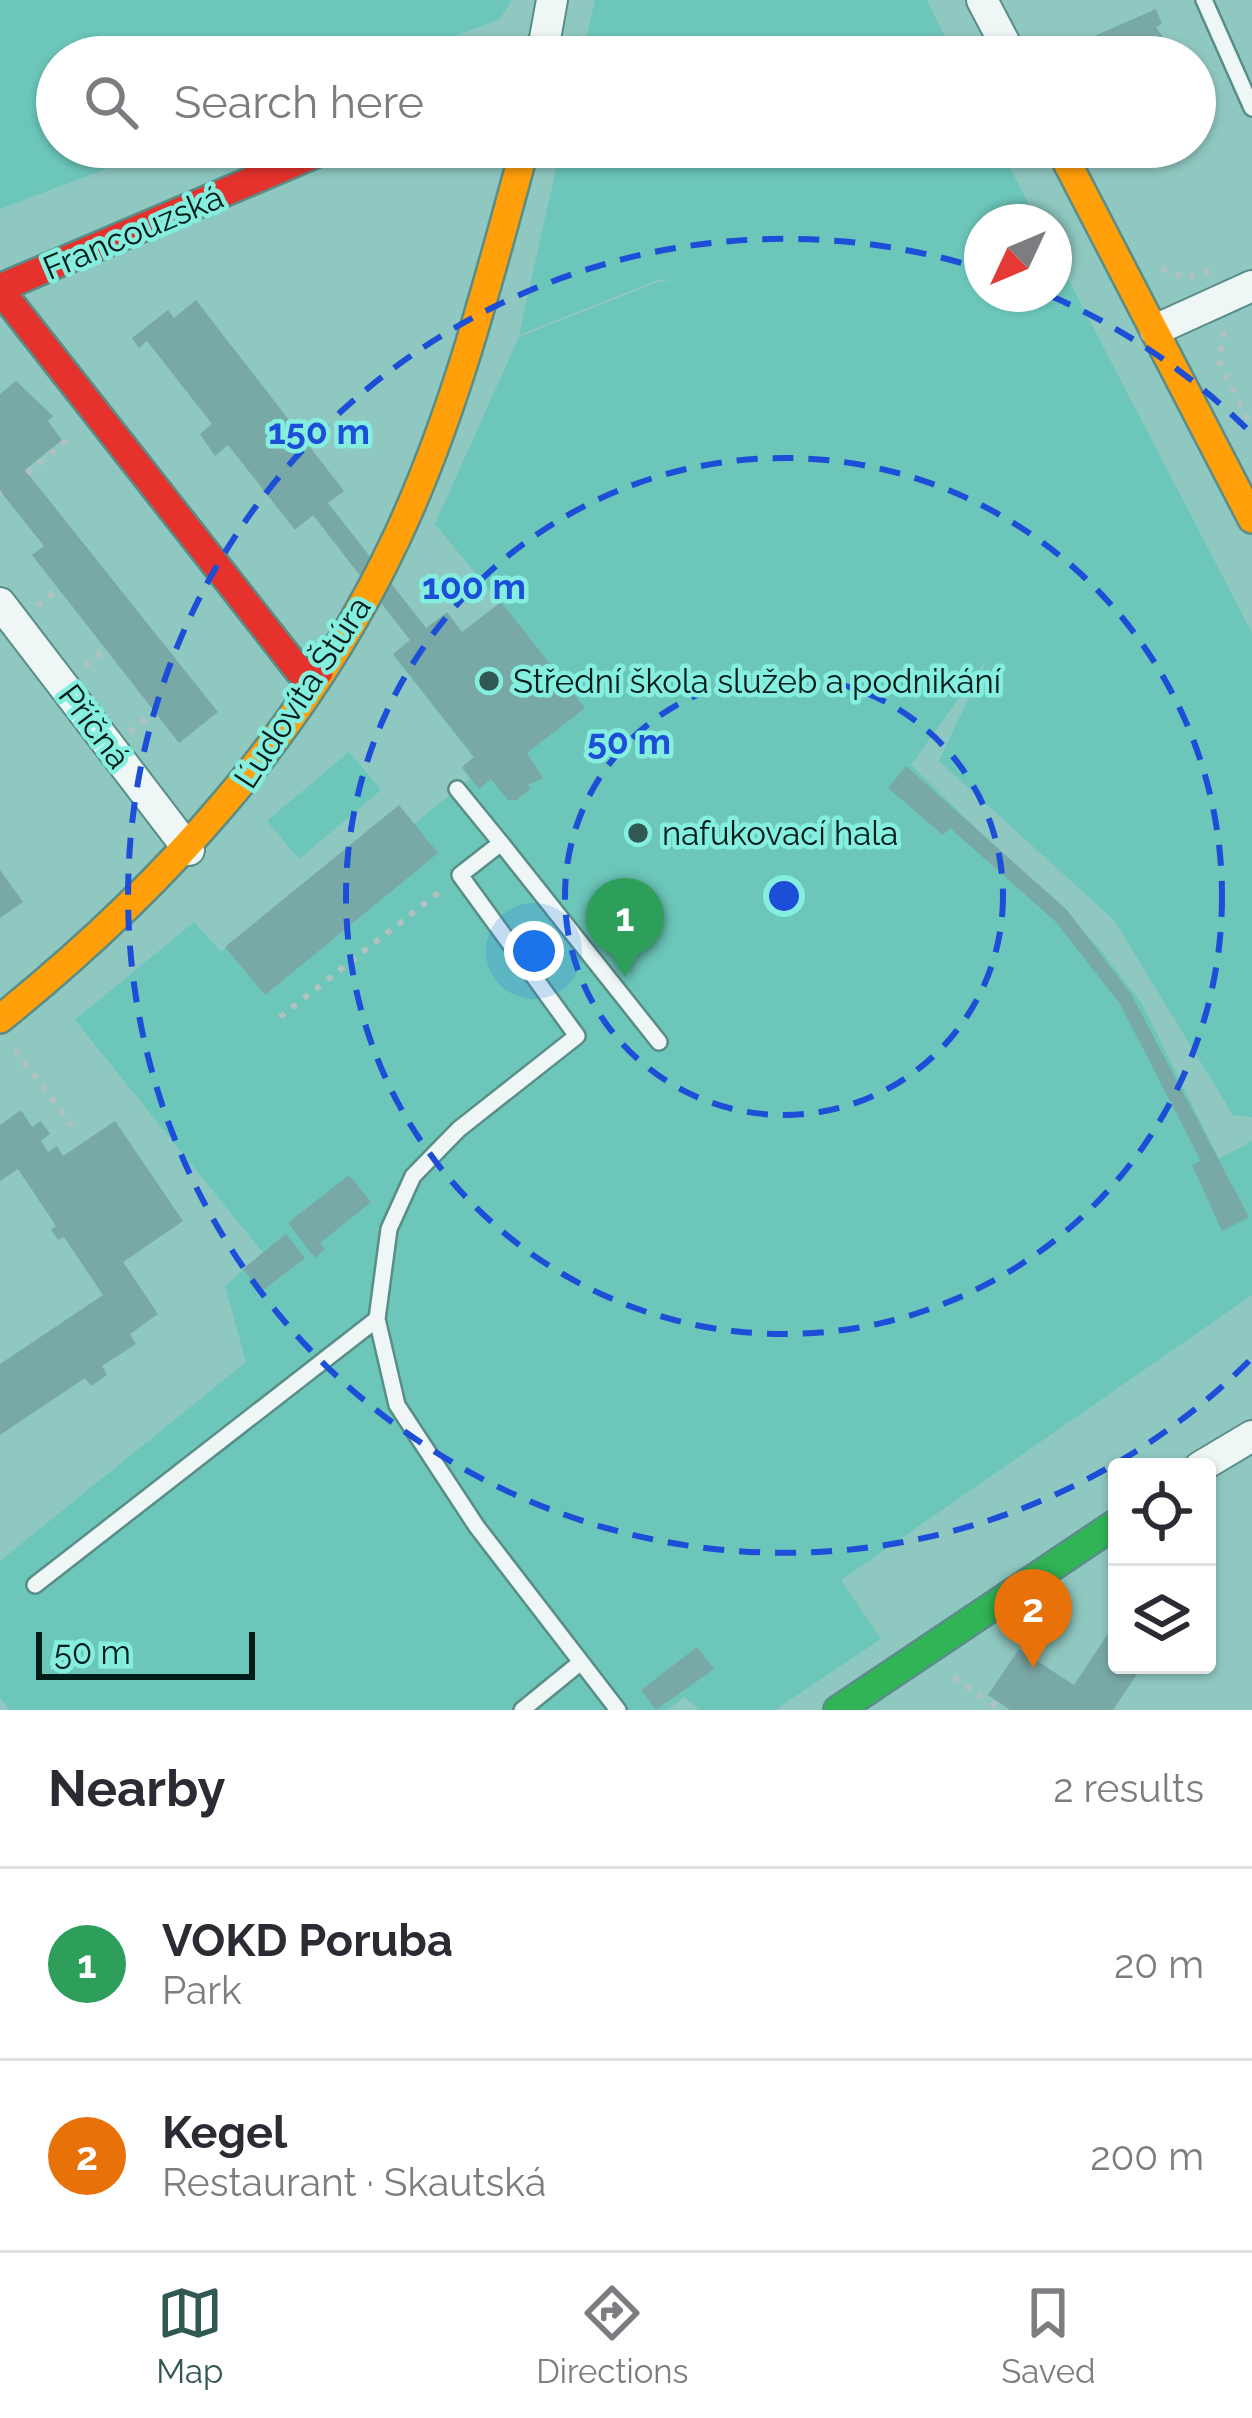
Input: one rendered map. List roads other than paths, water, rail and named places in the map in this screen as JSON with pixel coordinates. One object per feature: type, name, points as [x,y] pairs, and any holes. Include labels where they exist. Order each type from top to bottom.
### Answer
[{"type":"street","points":[[542,36],[552,0]]},
{"type":"street","points":[[982,0],[1001,36]]},
{"type":"street","name":"Francouzská","points":[[0,289],[282,168]]},
{"type":"street","name":"Ľudovíta Štúra","points":[[2,1017],[107,930],[189,850],[248,781],[382,569],[431,455],[519,168]]},
{"type":"street","points":[[1070,168],[1252,518]]},
{"type":"street","points":[[0,289],[299,671],[319,672]]},
{"type":"street","points":[[1155,330],[1240,291]]},
{"type":"street","name":"Příčná","points":[[0,603],[189,850]]},
{"type":"street","points":[[1215,1458],[1252,1436]]},
{"type":"street","points":[[838,1710],[1108,1529]]},
{"type":"lane","points":[[1204,0],[1252,108]]},
{"type":"lane","points":[[457,789],[659,1042]]},
{"type":"lane","points":[[501,843],[460,875],[577,1036],[459,1129],[412,1176],[389,1229],[376,1319],[397,1405],[477,1527],[618,1710]]},
{"type":"lane","points":[[35,1585],[376,1319]]},
{"type":"lane","points":[[522,1710],[581,1663]]},
{"type":"place","name":"Střední škola služeb a podnikání","points":[[489,681]]},
{"type":"place","name":"nafukovací hala","points":[[638,833]]},
{"type":"place","name":"VOKD Poruba","points":[[625,977]]},
{"type":"place","name":"Kegel","points":[[1033,1668]]}]
